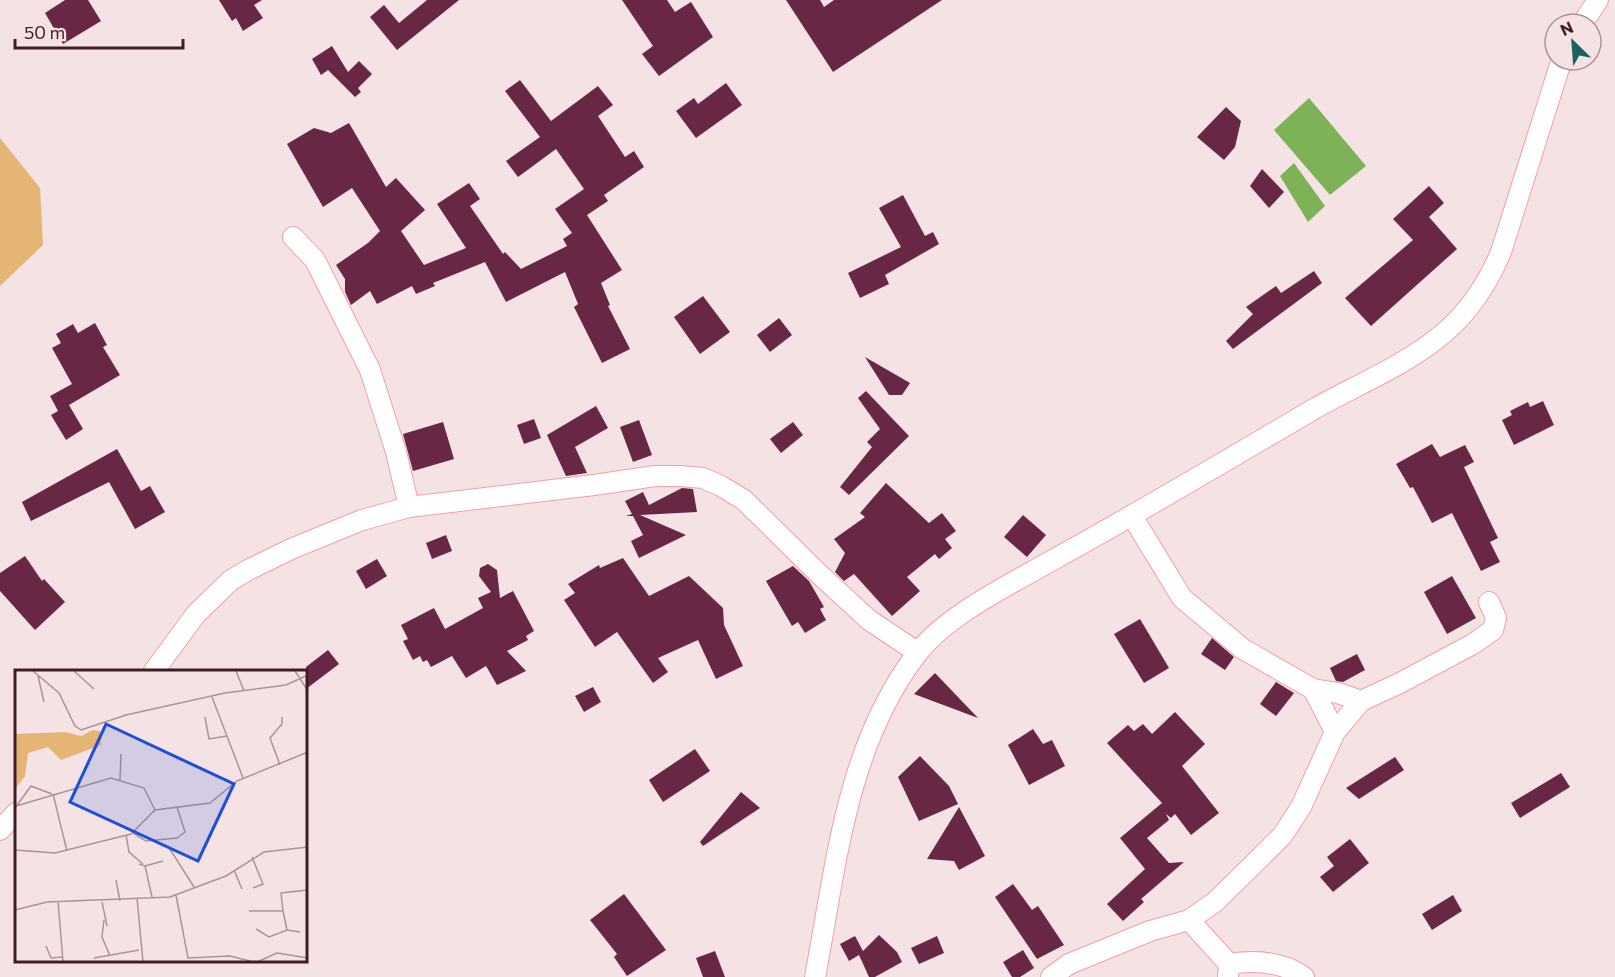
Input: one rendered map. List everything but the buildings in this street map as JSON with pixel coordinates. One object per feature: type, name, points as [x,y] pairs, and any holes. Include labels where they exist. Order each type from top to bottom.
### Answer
[{"type":"street","points":[[815,977],[849,799],[868,741],[886,702],[917,652],[945,627],[989,597],[1327,402],[1406,360],[1439,338],[1464,315],[1492,273],[1501,252],[1558,72]]},
{"type":"street","points":[[293,237],[315,260],[370,370],[390,429],[409,507]]},
{"type":"street","points":[[155,670],[196,614],[240,574],[340,528],[409,507],[655,476],[703,478],[744,500],[869,620],[917,652]]},
{"type":"street","points":[[1132,516],[1182,598],[1243,649],[1313,689],[1338,693],[1361,701]]},
{"type":"street","points":[[1051,977],[1069,964],[1150,931],[1189,920],[1215,902],[1282,837],[1301,807],[1335,732],[1361,701],[1473,644],[1493,630],[1496,618],[1489,602]]},
{"type":"street","points":[[1313,689],[1335,732]]},
{"type":"street","points":[[0,830],[15,814]]},
{"type":"street","points":[[1189,920],[1228,971],[1254,961],[1297,972],[1304,977]]},
{"type":"shaded area","points":[[1309,98],[1366,166],[1330,195],[1274,130]]},
{"type":"shaded area","points":[[0,138],[40,188],[43,245],[0,286]]},
{"type":"shaded area","points":[[1294,163],[1325,206],[1308,222],[1280,176]]}]
